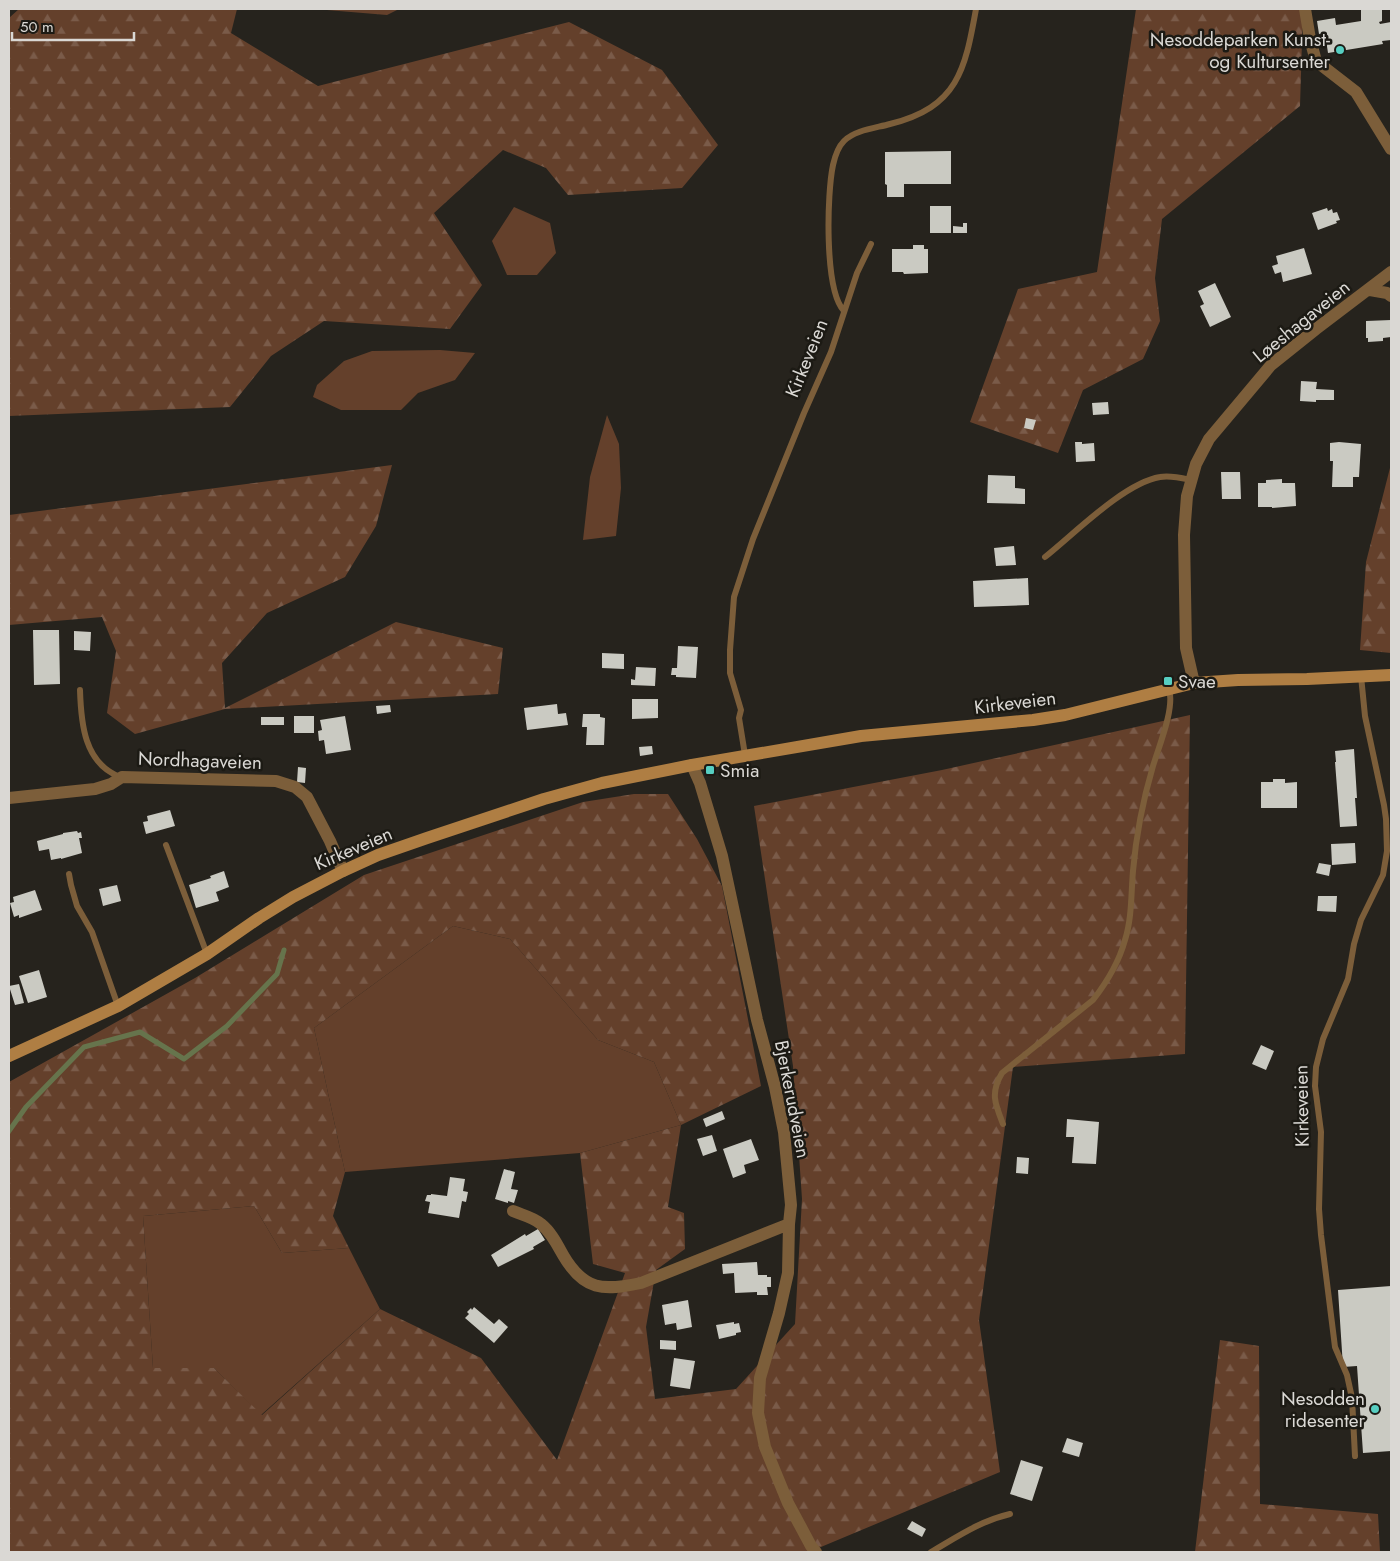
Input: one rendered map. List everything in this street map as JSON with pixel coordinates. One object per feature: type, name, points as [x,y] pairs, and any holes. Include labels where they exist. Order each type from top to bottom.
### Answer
[{"type":"main road","name":"Kirkeveien","points":[[9,1056],[118,1006],[207,954],[280,905],[321,881],[378,855],[544,799],[602,783],[692,764],[861,736],[1032,720],[1065,715],[1194,684],[1238,680],[1391,675]]},
{"type":"street","points":[[1305,9],[1316,61],[1356,92],[1391,149]]},
{"type":"street","name":"Løeshagaveien","points":[[1194,684],[1186,648],[1184,535],[1187,496],[1196,464],[1209,439],[1271,365],[1391,272]]},
{"type":"street","points":[[1370,290],[1387,293],[1391,296]]},
{"type":"street","name":"Bjerkerudveien","points":[[692,764],[700,783],[722,856],[757,1020],[775,1086],[784,1132],[791,1205],[788,1273],[779,1313],[760,1378],[758,1413],[765,1448],[788,1503],[816,1552]]},
{"type":"street","name":"Nordhagaveien","points":[[9,798],[95,789],[111,784],[122,777],[276,781],[295,787],[307,798],[330,841],[343,871]]},
{"type":"street","points":[[513,1212],[529,1217],[541,1224],[556,1242],[571,1268],[582,1280],[591,1285],[609,1288],[619,1288],[641,1283],[789,1224]]},
{"type":"lane","name":"Kirkeveien","points":[[745,755],[739,718],[741,710],[730,673],[734,597],[753,539],[831,352],[844,311],[836,294],[830,256],[830,189],[836,152],[853,135],[904,121],[942,101],[954,86],[963,67],[970,43],[976,9]]},
{"type":"lane","points":[[844,311],[856,273],[871,244]]},
{"type":"lane","points":[[1045,557],[1109,504],[1131,489],[1159,477],[1166,476],[1191,480]]},
{"type":"lane","name":"Kirkeveien","points":[[1355,1456],[1352,1398],[1347,1375],[1335,1346],[1321,1235],[1319,1208],[1321,1141],[1315,1086],[1318,1053],[1348,979],[1354,944],[1361,920],[1382,875],[1386,851],[1384,805],[1365,716],[1361,676]]},
{"type":"lane","points":[[1003,1124],[994,1098],[1002,1073],[1093,1000],[1117,962],[1129,922],[1133,869],[1144,798],[1168,715],[1171,698],[1169,689]]},
{"type":"lane","points":[[80,690],[80,718],[87,743],[98,762],[113,774],[122,777]]},
{"type":"lane","points":[[166,845],[207,954]]},
{"type":"lane","points":[[70,874],[77,906],[92,932],[118,1006]]},
{"type":"lane","points":[[931,1552],[978,1524],[1010,1514]]},
{"type":"green space","points":[[19,9],[237,9],[231,33],[318,86],[569,22],[662,70],[718,145],[682,188],[568,195],[546,168],[503,150],[434,213],[482,285],[450,329],[324,321],[271,356],[230,407],[9,416],[9,18]]},
{"type":"green space","points":[[315,9],[399,9],[387,15]]},
{"type":"green space","points":[[1136,9],[1303,9],[1300,106],[1162,219],[1155,278],[1160,321],[1143,359],[1083,390],[1058,453],[970,422],[1018,289],[1097,272]]},
{"type":"green space","points":[[514,207],[550,223],[556,253],[537,275],[507,275],[492,241]]},
{"type":"green space","points":[[440,350],[475,353],[455,380],[418,393],[401,410],[341,410],[313,397],[317,385],[344,361],[372,351]]},
{"type":"green space","points":[[607,415],[619,444],[621,488],[616,536],[583,540],[590,477]]},
{"type":"green space","points":[[1391,464],[1391,653],[1360,650],[1366,562]]},
{"type":"green space","points":[[392,465],[376,526],[345,577],[267,613],[222,663],[225,708],[396,622],[503,648],[498,694],[225,709],[135,734],[107,713],[116,651],[102,617],[9,625],[9,515]]},
{"type":"green space","points":[[1190,715],[1185,1054],[1013,1067],[979,1320],[1000,1472],[809,1552],[9,1552],[9,1082],[195,978],[364,875],[583,802],[634,794],[668,794],[697,839],[722,886],[761,1086],[681,1125],[668,1207],[684,1213],[685,1249],[656,1270],[646,1327],[655,1399],[736,1389],[795,1324],[802,1199],[793,1066],[754,806],[942,770]],"holes":[[[453,926],[510,939],[598,1040],[654,1062],[681,1125],[580,1153],[593,1264],[625,1273],[557,1460],[481,1358],[380,1309],[262,1415],[214,1368],[153,1368],[143,1216],[254,1206],[282,1253],[349,1248],[333,1216],[345,1172],[314,1028]]]},
{"type":"green space","points":[[453,926],[510,939],[598,1040],[654,1062],[681,1125],[580,1153],[345,1172],[314,1028]]},
{"type":"green space","points":[[254,1206],[282,1253],[349,1248],[380,1309],[261,1415],[214,1368],[153,1368],[143,1216]]},
{"type":"green space","points":[[1220,1340],[1259,1346],[1260,1504],[1378,1514],[1380,1552],[1195,1552]]},
{"type":"building","points":[[1361,9],[1382,9],[1382,21],[1379,22],[1380,24],[1391,22],[1391,40],[1382,41],[1383,44],[1328,53],[1325,33],[1319,34],[1317,21],[1335,18],[1336,25],[1361,21]]},
{"type":"building","points":[[951,151],[951,184],[904,184],[904,197],[887,197],[885,152]]},
{"type":"building","points":[[930,206],[951,206],[951,233],[930,233]]},
{"type":"building","points":[[1327,208],[1328,211],[1332,209],[1333,213],[1337,212],[1340,220],[1318,230],[1312,213]]},
{"type":"building","points":[[963,223],[967,223],[967,233],[953,233],[953,226],[963,227]]},
{"type":"building","points":[[913,245],[924,245],[924,249],[928,249],[928,273],[904,274],[903,272],[892,272],[892,249],[913,249]]},
{"type":"building","points":[[1304,248],[1312,274],[1283,282],[1281,272],[1275,274],[1272,266],[1278,264],[1276,256]]},
{"type":"building","points":[[1215,283],[1231,317],[1210,327],[1200,306],[1204,304],[1198,291]]},
{"type":"building","points":[[1391,320],[1391,337],[1383,338],[1383,341],[1368,342],[1368,338],[1366,338],[1366,321]]},
{"type":"building","points":[[1301,381],[1317,382],[1316,389],[1334,390],[1334,400],[1300,401]]},
{"type":"building","points":[[1108,402],[1109,414],[1093,415],[1092,403]]},
{"type":"building","points":[[1026,418],[1036,420],[1033,430],[1024,428]]},
{"type":"building","points":[[1075,442],[1082,442],[1082,444],[1094,443],[1095,461],[1076,462]]},
{"type":"building","points":[[1330,443],[1361,444],[1359,477],[1353,477],[1353,487],[1332,487],[1333,461],[1330,461]]},
{"type":"building","points":[[1221,472],[1240,472],[1241,499],[1222,499]]},
{"type":"building","points":[[988,475],[1015,476],[1015,488],[1025,489],[1025,504],[987,503]]},
{"type":"building","points":[[1282,479],[1282,483],[1295,483],[1296,506],[1258,507],[1258,483],[1266,483],[1266,480]]},
{"type":"building","points":[[1014,546],[1016,565],[996,566],[994,548]]},
{"type":"building","points":[[1028,578],[1029,605],[974,607],[973,581]]},
{"type":"building","points":[[33,630],[59,630],[60,684],[34,685]]},
{"type":"building","points":[[74,631],[91,632],[90,651],[74,650]]},
{"type":"building","points":[[678,646],[698,647],[696,678],[671,675],[672,668],[677,668]]},
{"type":"building","points":[[602,653],[624,654],[624,669],[602,668]]},
{"type":"building","points":[[636,667],[656,668],[655,686],[631,685],[631,679],[635,680]]},
{"type":"building","points":[[632,699],[658,699],[658,718],[632,719]]},
{"type":"building","points":[[557,704],[558,714],[566,713],[568,725],[527,730],[524,708]]},
{"type":"building","points":[[390,705],[391,712],[377,714],[376,706]]},
{"type":"building","points":[[583,714],[600,714],[600,717],[605,718],[604,745],[586,745],[587,727],[582,727]]},
{"type":"building","points":[[294,716],[314,716],[314,733],[294,733]]},
{"type":"building","points":[[345,716],[351,750],[326,754],[324,740],[319,741],[318,731],[322,730],[320,720]]},
{"type":"building","points":[[261,717],[284,717],[284,725],[261,725]]},
{"type":"building","points":[[652,746],[653,754],[640,756],[639,747]]},
{"type":"building","points":[[1354,749],[1357,826],[1340,827],[1335,751]]},
{"type":"building","points":[[298,767],[306,768],[305,783],[297,782]]},
{"type":"building","points":[[1273,779],[1285,779],[1285,783],[1297,782],[1297,808],[1261,808],[1261,782],[1273,782]]},
{"type":"building","points":[[170,810],[175,826],[146,834],[143,822],[148,821],[147,816]]},
{"type":"building","points":[[77,831],[78,833],[81,832],[82,838],[79,838],[82,853],[51,860],[49,849],[39,851],[37,841]]},
{"type":"building","points":[[1355,843],[1356,863],[1332,865],[1331,844]]},
{"type":"building","points":[[1319,863],[1331,865],[1329,876],[1316,873]]},
{"type":"building","points":[[224,871],[229,887],[216,892],[219,901],[196,908],[189,885],[211,878],[210,876]]},
{"type":"building","points":[[117,885],[121,901],[103,906],[99,889]]},
{"type":"building","points":[[35,890],[42,910],[19,918],[19,915],[14,917],[10,903],[14,902],[13,897]]},
{"type":"building","points":[[1318,896],[1337,896],[1336,912],[1317,911]]},
{"type":"building","points":[[39,970],[47,997],[28,1003],[19,976]]},
{"type":"building","points":[[19,984],[24,1003],[15,1005],[9,986]]},
{"type":"building","points":[[1261,1045],[1274,1051],[1266,1070],[1252,1064]]},
{"type":"building","points":[[722,1111],[725,1119],[706,1127],[703,1119]]},
{"type":"building","points":[[1067,1119],[1099,1122],[1096,1164],[1072,1163],[1074,1137],[1066,1137]]},
{"type":"building","points":[[712,1135],[717,1151],[703,1156],[697,1139]]},
{"type":"building","points":[[751,1139],[759,1160],[744,1165],[746,1173],[733,1178],[723,1149]]},
{"type":"building","points":[[1017,1157],[1029,1158],[1028,1174],[1016,1173]]},
{"type":"building","points":[[504,1169],[515,1172],[511,1189],[518,1190],[514,1203],[495,1199]]},
{"type":"building","points":[[450,1177],[465,1179],[463,1191],[468,1192],[466,1202],[462,1201],[459,1218],[428,1213],[430,1202],[425,1201],[427,1195],[447,1196]]},
{"type":"building","points":[[538,1229],[545,1240],[533,1247],[534,1249],[498,1267],[491,1255],[525,1234],[526,1236]]},
{"type":"building","points":[[757,1262],[758,1275],[771,1277],[771,1287],[767,1287],[768,1295],[757,1295],[757,1292],[735,1293],[734,1273],[723,1274],[722,1264]]},
{"type":"building","name":"Nesodden ridesenter","points":[[1391,1286],[1391,1451],[1363,1453],[1357,1366],[1343,1367],[1338,1290]]},
{"type":"building","points":[[688,1300],[692,1327],[677,1330],[676,1323],[665,1325],[662,1305]]},
{"type":"building","points":[[474,1307],[494,1324],[499,1319],[508,1327],[494,1343],[465,1318],[469,1314],[467,1312]]},
{"type":"building","points":[[734,1322],[734,1324],[739,1323],[741,1332],[719,1339],[716,1325]]},
{"type":"building","points":[[660,1340],[676,1341],[676,1350],[660,1349]]},
{"type":"building","points":[[674,1358],[695,1361],[690,1389],[670,1386]]},
{"type":"building","points":[[1067,1438],[1083,1443],[1079,1457],[1062,1452]]},
{"type":"building","points":[[1021,1460],[1043,1467],[1032,1501],[1010,1494]]},
{"type":"building","points":[[912,1521],[926,1529],[922,1537],[907,1529]]},
{"type":"waterway","points":[[9,1131],[26,1107],[84,1047],[140,1032],[184,1059],[227,1026],[277,974],[284,950]]},
{"type":"place","name":"Nesoddeparken Kunst- og Kultursenter","points":[[1340,50]]},
{"type":"place","name":"Svae","points":[[1168,681]]},
{"type":"place","name":"Smia","points":[[710,770]]},
{"type":"place","name":"Nesodden ridesenter","points":[[1375,1409]]}]
